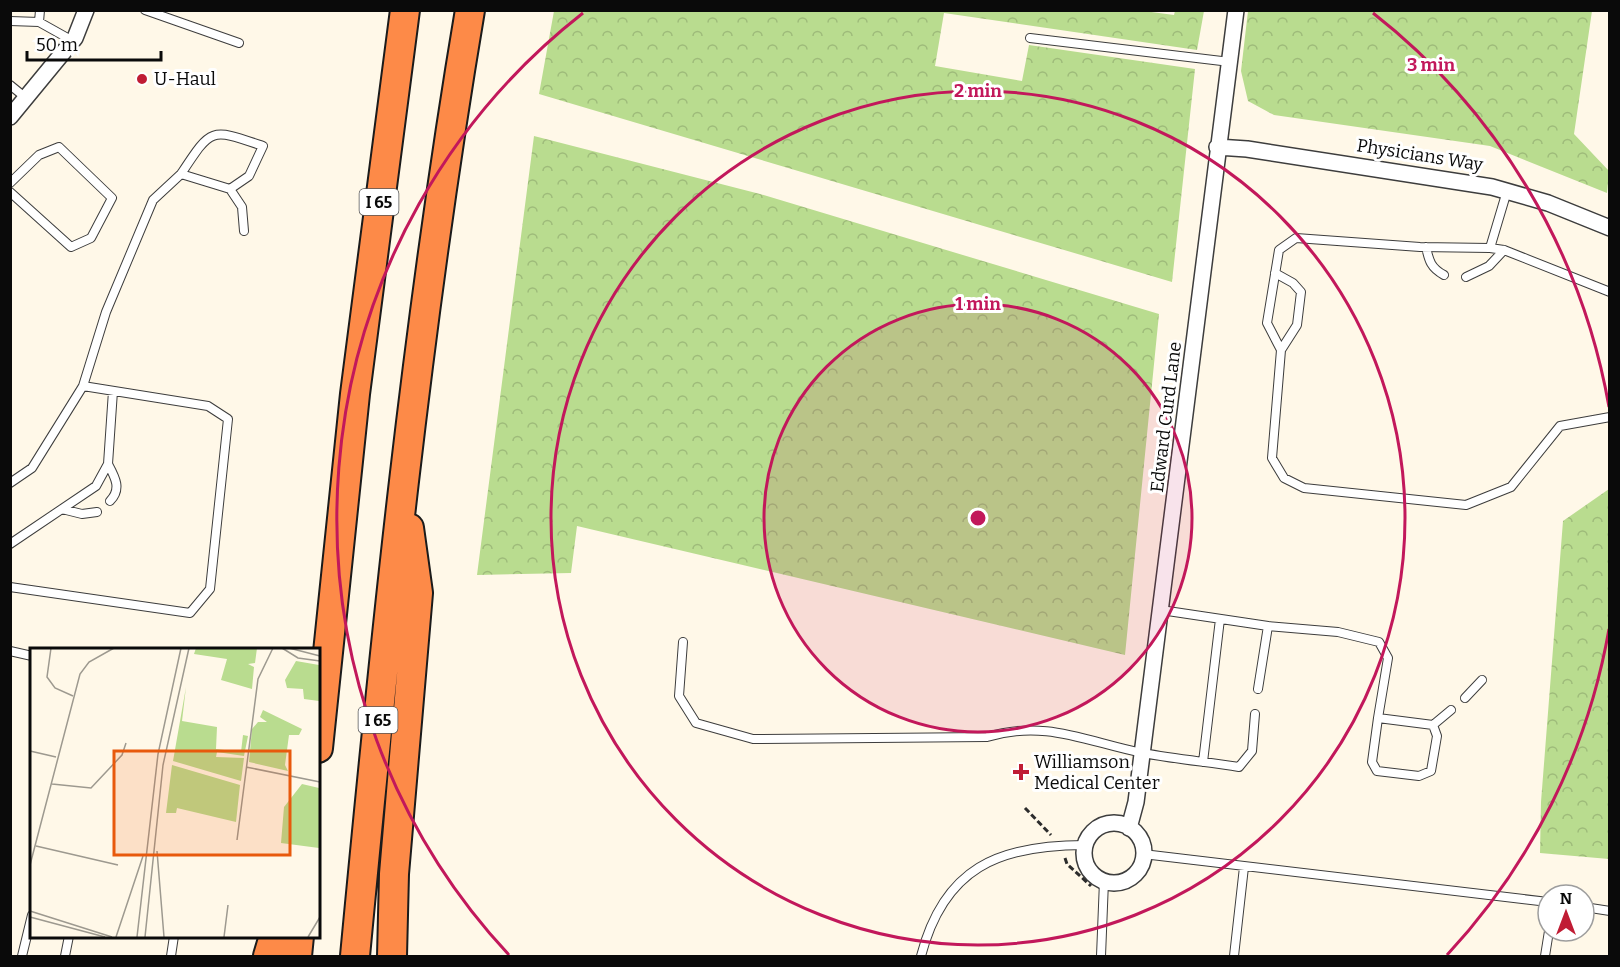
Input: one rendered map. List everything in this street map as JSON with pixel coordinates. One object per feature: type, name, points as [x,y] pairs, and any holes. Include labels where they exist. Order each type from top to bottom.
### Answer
[{"type":"highway","name":"I 65","points":[[320,727],[336,559],[405,10]]},
{"type":"highway","name":"I 65","points":[[355,957],[403,484],[449,133],[470,10]]},
{"type":"highway","points":[[392,957],[394,874],[418,593],[403,484]]},
{"type":"highway","points":[[320,648],[336,559]]},
{"type":"highway","points":[[268,957],[274,937]]},
{"type":"highway","points":[[297,957],[299,937]]},
{"type":"street","points":[[10,117],[73,41],[86,10]]},
{"type":"street","name":"Edward Curd Lane","points":[[1130,828],[1142,753],[1196,341],[1217,147],[1236,10]]},
{"type":"street","name":"Physicians Way","points":[[1217,147],[1247,149],[1443,178],[1507,191],[1548,203],[1610,228]]},
{"type":"street","points":[[1108,824],[1119,824],[1130,828],[1140,839],[1143,854],[1135,874],[1126,880],[1099,885],[1087,867],[1084,856],[1089,835],[1108,824]]},
{"type":"lane","points":[[39,22],[40,10]]},
{"type":"lane","points":[[145,10],[239,43]]},
{"type":"lane","points":[[10,21],[39,22],[73,41]]},
{"type":"lane","points":[[1030,38],[1230,62]]},
{"type":"lane","points":[[10,85],[26,98]]},
{"type":"lane","points":[[10,483],[32,468],[83,386],[106,312],[153,200],[181,174],[203,140],[222,133],[263,146],[249,176],[230,189]]},
{"type":"lane","points":[[10,183],[39,155],[59,147],[112,198],[91,238],[71,247],[10,192]]},
{"type":"lane","points":[[181,174],[230,189],[242,207],[244,231]]},
{"type":"lane","points":[[1490,248],[1507,191]]},
{"type":"lane","points":[[1281,350],[1267,323],[1279,250],[1296,238],[1504,250],[1610,292]]},
{"type":"lane","points":[[1426,247],[1435,270],[1444,275]]},
{"type":"lane","points":[[1466,278],[1489,266],[1504,250]]},
{"type":"lane","points":[[1275,273],[1293,283],[1301,292],[1296,325],[1281,350],[1272,458],[1284,478],[1304,488],[1466,505],[1511,487],[1560,426],[1610,417]]},
{"type":"lane","points":[[10,587],[190,613],[210,589],[228,419],[208,406],[83,386]]},
{"type":"lane","points":[[10,544],[96,486],[108,464],[113,391]]},
{"type":"lane","points":[[108,464],[117,481],[115,496],[110,501]]},
{"type":"lane","points":[[62,509],[82,514],[97,512]]},
{"type":"lane","points":[[1161,610],[1268,626],[1338,632],[1379,642],[1388,658],[1372,762],[1377,771],[1419,776],[1431,771],[1437,736],[1433,724]]},
{"type":"lane","points":[[1203,762],[1220,619]]},
{"type":"lane","points":[[1258,689],[1268,626]]},
{"type":"lane","points":[[683,642],[680,696],[696,723],[753,739],[987,737],[1009,730],[1055,730],[1142,753],[1239,767],[1252,751],[1255,714]]},
{"type":"lane","points":[[10,651],[30,656]]},
{"type":"lane","points":[[1465,698],[1482,680]]},
{"type":"lane","points":[[1378,718],[1433,724],[1451,710]]},
{"type":"lane","points":[[921,957],[928,927],[949,891],[982,864],[1024,849],[1085,845]]},
{"type":"lane","points":[[1143,854],[1536,901]]},
{"type":"lane","points":[[1234,957],[1244,867]]},
{"type":"lane","points":[[1099,885],[1101,957]]},
{"type":"lane","points":[[22,957],[30,923]]},
{"type":"lane","points":[[65,957],[69,937]]},
{"type":"lane","points":[[171,957],[174,937]]},
{"type":"path","points":[[1025,808],[1061,845],[1067,864],[1099,885]]},
{"type":"green space","points":[[554,11],[1144,11],[1174,15],[1175,11],[1204,11],[1197,50],[944,13],[935,66],[1022,81],[1029,45],[1195,69],[1172,282],[539,94]]},
{"type":"green space","points":[[1248,11],[1592,11],[1574,134],[1609,171],[1607,193],[1490,146],[1274,115],[1248,101],[1241,71]]},
{"type":"green space","points":[[534,136],[760,194],[1159,314],[1125,655],[577,526],[571,573],[477,575]]},
{"type":"green space","points":[[1609,489],[1609,859],[1540,853],[1541,802],[1563,521]]},
{"type":"place","name":"U-Haul","points":[[142,79]]},
{"type":"place","name":"Williamson Medical Center","points":[[1021,772]]}]
